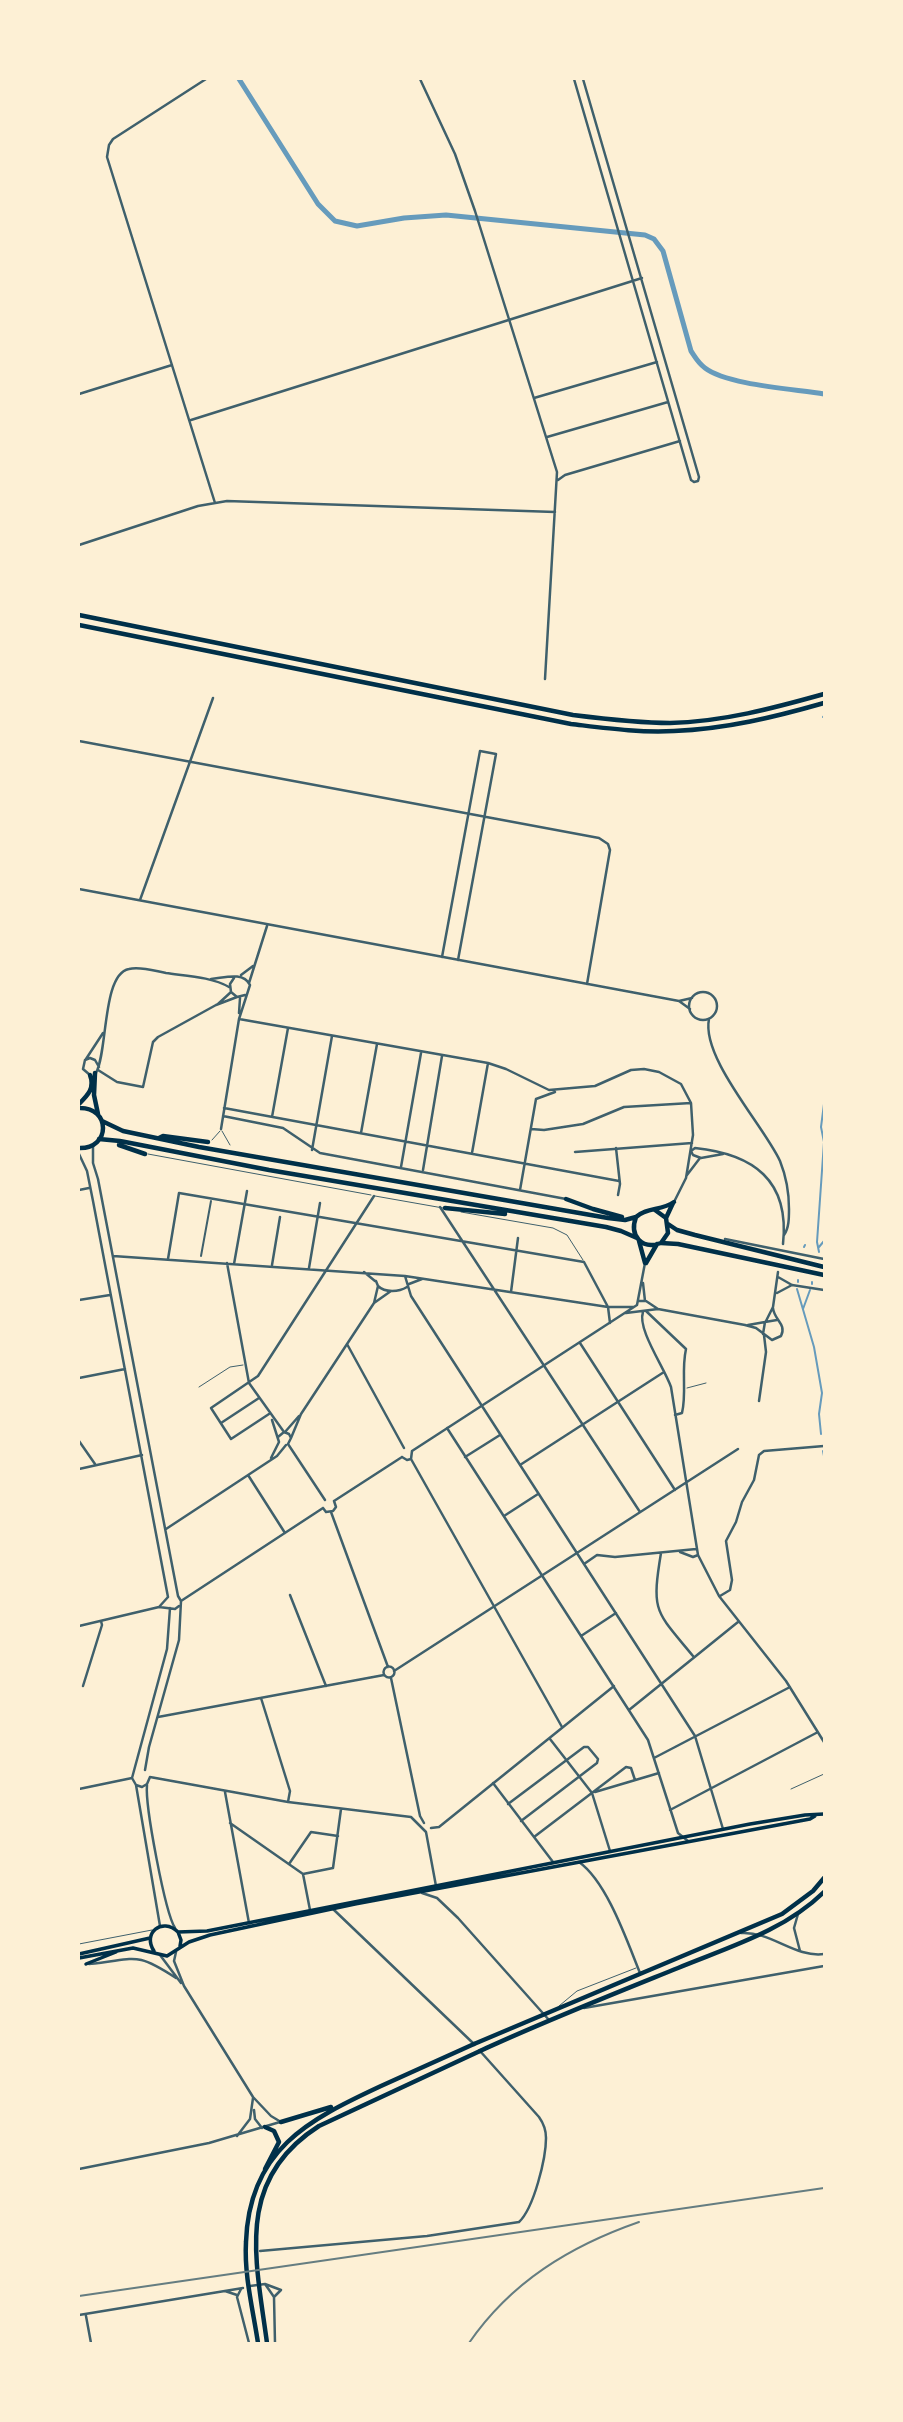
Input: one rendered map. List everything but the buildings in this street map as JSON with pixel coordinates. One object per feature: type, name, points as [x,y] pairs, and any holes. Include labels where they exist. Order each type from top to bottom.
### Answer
[{"type":"main road","points":[[79,615],[573,715],[631,722],[672,723],[735,716],[824,694]]},
{"type":"main road","points":[[79,625],[571,724],[631,731],[672,732],[717,728],[824,703]]},
{"type":"main road","points":[[95,1071],[89,1094],[79,1106],[89,1108],[99,1115]]},
{"type":"main road","points":[[79,1148],[93,1145],[103,1131],[94,1095],[95,1071]]},
{"type":"main road","points":[[102,1121],[123,1131],[158,1138],[426,1188],[608,1217],[629,1219],[644,1212],[666,1208],[674,1202]]},
{"type":"main road","points":[[158,1138],[163,1136],[208,1142]]},
{"type":"main road","points":[[99,1139],[606,1227],[621,1231],[647,1245],[659,1243],[693,1247],[824,1275]]},
{"type":"main road","points":[[120,1141],[119,1145],[145,1154]]},
{"type":"main road","points":[[566,1199],[629,1219]]},
{"type":"main road","points":[[645,1263],[668,1233],[667,1221],[674,1202]]},
{"type":"main road","points":[[443,1207],[538,1217]]},
{"type":"main road","points":[[655,1210],[677,1230],[824,1267]]},
{"type":"main road","points":[[636,1217],[633,1227],[645,1263]]},
{"type":"main road","points":[[79,1956],[132,1948],[167,1956],[210,1935],[420,1892],[810,1819],[824,1814]]},
{"type":"main road","points":[[157,1954],[150,1945],[149,1938],[160,1926],[166,1925],[177,1930],[207,1931],[723,1829],[805,1815],[815,1816]]},
{"type":"main road","points":[[264,2173],[281,2149],[300,2130],[325,2112],[639,1970],[788,1910],[813,1891],[824,1878]]},
{"type":"main road","points":[[268,2343],[256,2263],[257,2217],[277,2168],[302,2139],[336,2117],[549,2020],[761,1934],[798,1914],[824,1892]]},
{"type":"main road","points":[[177,1930],[181,1940],[177,1950]]},
{"type":"main road","points":[[79,1956],[149,1938]]},
{"type":"main road","points":[[86,1964],[104,1959],[118,1951]]},
{"type":"main road","points":[[281,2122],[349,2101]]},
{"type":"main road","points":[[257,2343],[247,2264],[249,2212],[267,2161],[279,2142],[274,2131],[264,2127]]},
{"type":"street","points":[[206,79],[138,121],[109,145],[107,157],[215,503]]},
{"type":"street","points":[[420,79],[455,154],[475,211],[558,480],[545,679]]},
{"type":"street","points":[[574,79],[691,480],[698,481],[583,79]]},
{"type":"street","points":[[190,420],[642,278]]},
{"type":"street","points":[[534,398],[657,362]]},
{"type":"street","points":[[79,394],[173,365]]},
{"type":"street","points":[[547,438],[669,402]]},
{"type":"street","points":[[558,480],[565,475],[680,441]]},
{"type":"street","points":[[79,545],[227,501],[555,512]]},
{"type":"street","points":[[141,900],[213,698]]},
{"type":"street","points":[[79,741],[599,838],[608,844],[610,850],[587,984]]},
{"type":"street","points":[[442,957],[480,751],[496,754],[458,960]]},
{"type":"street","points":[[79,889],[679,1001],[705,992],[715,999],[716,1011],[709,1018],[699,1019],[679,1001]]},
{"type":"street","points":[[222,1129],[239,1019],[268,925]]},
{"type":"street","points":[[239,997],[231,992],[229,987],[232,980],[253,967]]},
{"type":"street","points":[[95,1071],[114,981],[124,970],[138,968],[204,979],[229,987]]},
{"type":"street","points":[[204,979],[238,977],[245,978],[249,983]]},
{"type":"street","points":[[216,1005],[231,992]]},
{"type":"street","points":[[105,1030],[84,1061],[83,1069],[95,1071],[117,1082],[143,1087],[153,1042],[165,1031],[216,1005],[245,995]]},
{"type":"street","points":[[239,997],[239,1019]]},
{"type":"street","points":[[690,1009],[692,998]]},
{"type":"street","points":[[709,1018],[708,1032],[725,1073],[781,1164],[788,1187],[789,1206],[788,1230],[784,1235]]},
{"type":"street","points":[[239,1019],[488,1063],[549,1090],[560,1091]]},
{"type":"street","points":[[272,1117],[288,1028]]},
{"type":"street","points":[[312,1150],[332,1036]]},
{"type":"street","points":[[361,1133],[377,1044]]},
{"type":"street","points":[[401,1167],[421,1052]]},
{"type":"street","points":[[422,1170],[442,1055]]},
{"type":"street","points":[[84,1061],[90,1058],[95,1060],[95,1071]]},
{"type":"street","points":[[472,1153],[488,1063]]},
{"type":"street","points":[[520,1190],[536,1099],[560,1091],[595,1086],[631,1070],[644,1069],[659,1072],[681,1084],[691,1103],[693,1135],[686,1178]]},
{"type":"street","points":[[531,1129],[544,1130],[583,1124],[624,1107],[691,1103]]},
{"type":"street","points":[[225,1108],[619,1181]]},
{"type":"street","points":[[223,1116],[284,1128],[320,1153],[566,1199]]},
{"type":"street","points":[[575,1152],[692,1143]]},
{"type":"street","points":[[93,1145],[93,1163],[179,1600],[179,1640],[145,1770],[150,1777],[288,1802],[411,1817],[422,1825],[429,1824],[430,1828],[437,1829],[614,1686]]},
{"type":"street","points":[[691,1151],[695,1148],[723,1154],[756,1166],[770,1182],[779,1203],[783,1244]]},
{"type":"street","points":[[616,1149],[618,1195]]},
{"type":"street","points":[[691,1151],[693,1155],[701,1158],[723,1154]]},
{"type":"street","points":[[79,1154],[91,1188],[170,1608],[167,1649],[132,1778]]},
{"type":"street","points":[[674,1202],[686,1178],[701,1158]]},
{"type":"street","points":[[79,1190],[91,1188]]},
{"type":"street","points":[[234,1264],[247,1191]]},
{"type":"street","points":[[168,1259],[179,1193],[584,1262],[608,1307],[610,1323]]},
{"type":"street","points":[[270,1415],[231,1438],[211,1408],[258,1376],[374,1196]]},
{"type":"street","points":[[201,1256],[211,1201]]},
{"type":"street","points":[[309,1268],[320,1203]]},
{"type":"street","points":[[443,1207],[463,1242],[640,1513]]},
{"type":"street","points":[[271,1266],[280,1216]]},
{"type":"street","points":[[511,1292],[518,1238]]},
{"type":"street","points":[[723,1240],[824,1259]]},
{"type":"street","points":[[113,1256],[382,1272],[608,1307],[646,1302],[658,1308],[745,1325],[772,1340]]},
{"type":"street","points":[[227,1263],[249,1383],[270,1415],[291,1438]]},
{"type":"street","points":[[562,1727],[411,1459],[412,1451],[636,1305],[645,1263]]},
{"type":"street","points":[[364,1272],[376,1281],[374,1303]]},
{"type":"street","points":[[376,1281],[382,1272]]},
{"type":"street","points":[[759,1401],[766,1352],[764,1334],[773,1307],[778,1272]]},
{"type":"street","points":[[405,1276],[411,1296],[695,1736],[723,1829]]},
{"type":"street","points":[[778,1278],[792,1285],[824,1290]]},
{"type":"street","points":[[401,1291],[408,1285],[426,1279]]},
{"type":"street","points":[[642,1280],[646,1302],[641,1324],[665,1371],[698,1555],[719,1596],[790,1686],[824,1742]]},
{"type":"street","points":[[775,1295],[780,1289],[792,1285]]},
{"type":"street","points":[[377,1286],[411,1296]]},
{"type":"street","points":[[165,1530],[269,1461],[287,1445],[302,1414],[374,1303],[391,1290]]},
{"type":"street","points":[[79,1300],[121,1298]]},
{"type":"street","points":[[636,1305],[686,1349],[683,1363],[682,1413],[675,1415]]},
{"type":"street","points":[[608,1307],[620,1317]]},
{"type":"street","points":[[766,1352],[772,1340],[783,1333],[783,1326],[775,1316],[773,1307]]},
{"type":"street","points":[[626,1313],[658,1308]]},
{"type":"street","points":[[745,1325],[772,1319],[779,1321]]},
{"type":"street","points":[[580,1343],[675,1490]]},
{"type":"street","points":[[347,1344],[404,1448],[412,1451]]},
{"type":"street","points":[[79,1378],[125,1369]]},
{"type":"street","points":[[520,1465],[665,1371]]},
{"type":"street","points":[[221,1423],[259,1398]]},
{"type":"street","points":[[269,1461],[284,1432],[302,1414]]},
{"type":"street","points":[[270,1415],[279,1440],[287,1445],[326,1500],[334,1502],[402,1457]]},
{"type":"street","points":[[447,1428],[648,1740],[681,1838],[688,1841]]},
{"type":"street","points":[[465,1457],[500,1435]]},
{"type":"street","points":[[79,1441],[95,1464]]},
{"type":"street","points":[[719,1596],[730,1590],[732,1580],[726,1541],[754,1480],[760,1455],[764,1451],[824,1446]]},
{"type":"street","points":[[141,1450],[150,1448]]},
{"type":"street","points":[[402,1457],[404,1448]]},
{"type":"street","points":[[436,1886],[391,1678],[394,1671],[738,1449]]},
{"type":"street","points":[[79,1467],[142,1455]]},
{"type":"street","points":[[402,1457],[405,1460],[411,1459]]},
{"type":"street","points":[[143,1461],[152,1460]]},
{"type":"street","points":[[248,1475],[285,1533]]},
{"type":"street","points":[[504,1516],[538,1494]]},
{"type":"street","points":[[79,1626],[159,1607],[170,1608],[323,1508],[326,1500]]},
{"type":"street","points":[[331,1512],[336,1507],[334,1502]]},
{"type":"street","points":[[323,1508],[326,1512],[331,1512]]},
{"type":"street","points":[[331,1512],[388,1667],[394,1671]]},
{"type":"street","points":[[584,1564],[597,1555],[615,1557],[696,1549]]},
{"type":"street","points":[[680,1552],[690,1556],[698,1555]]},
{"type":"street","points":[[661,1553],[656,1603],[664,1621],[694,1657]]},
{"type":"street","points":[[159,1607],[172,1594],[179,1600]]},
{"type":"street","points":[[290,1595],[326,1686]]},
{"type":"street","points":[[581,1636],[616,1613]]},
{"type":"street","points":[[83,1686],[101,1621]]},
{"type":"street","points":[[629,1710],[739,1621]]},
{"type":"street","points":[[384,1675],[384,1670],[388,1667]]},
{"type":"street","points":[[158,1717],[384,1675],[391,1678]]},
{"type":"street","points":[[654,1758],[790,1686]]},
{"type":"street","points":[[261,1698],[290,1791],[288,1802]]},
{"type":"street","points":[[670,1810],[818,1732]]},
{"type":"street","points":[[550,1738],[592,1793],[610,1851]]},
{"type":"street","points":[[508,1804],[584,1747],[588,1747],[598,1759],[597,1763],[521,1821]]},
{"type":"street","points":[[534,1837],[626,1767],[631,1768],[635,1780]]},
{"type":"street","points":[[135,1772],[145,1770]]},
{"type":"street","points":[[592,1793],[659,1773]]},
{"type":"street","points":[[150,1777],[147,1784],[152,1830],[168,1912],[177,1930]]},
{"type":"street","points":[[132,1778],[136,1785],[160,1926]]},
{"type":"street","points":[[79,1789],[132,1778]]},
{"type":"street","points":[[493,1783],[553,1862]]},
{"type":"street","points":[[136,1785],[142,1787],[147,1784]]},
{"type":"street","points":[[225,1791],[248,1923]]},
{"type":"street","points":[[303,1874],[333,1868],[341,1809]]},
{"type":"street","points":[[230,1823],[303,1874],[310,1910]]},
{"type":"street","points":[[426,1832],[430,1828]]},
{"type":"street","points":[[289,1864],[311,1832],[338,1836]]},
{"type":"street","points":[[579,1862],[586,1867],[614,1910],[639,1970]]},
{"type":"street","points":[[420,1892],[437,1898],[458,1918],[549,2020]]},
{"type":"street","points":[[333,1909],[474,2044]]},
{"type":"street","points":[[798,1914],[794,1928],[800,1951]]},
{"type":"street","points":[[736,1933],[761,1934],[800,1951],[824,1954]]},
{"type":"street","points":[[177,1950],[174,1961],[184,1986],[253,2097],[275,2120],[281,2122]]},
{"type":"street","points":[[157,1954],[184,1986]]},
{"type":"street","points":[[86,1964],[126,1958],[139,1959],[154,1964],[176,1978]]},
{"type":"street","points":[[574,2010],[824,1966]]},
{"type":"street","points":[[257,2253],[427,2236],[519,2222],[527,2213],[536,2184],[545,2147],[545,2128],[539,2117],[480,2051]]},
{"type":"street","points":[[253,2097],[255,2119],[264,2127]]},
{"type":"street","points":[[237,2136],[250,2119],[253,2106]]},
{"type":"street","points":[[264,2127],[266,2111]]},
{"type":"street","points":[[79,2169],[237,2136],[281,2122]]},
{"type":"street","points":[[265,2284],[274,2297],[275,2343]]},
{"type":"street","points":[[79,2315],[265,2284],[281,2290],[274,2297]]},
{"type":"street","points":[[237,2295],[243,2288]]},
{"type":"street","points":[[222,2291],[237,2295]]},
{"type":"street","points":[[237,2295],[249,2343]]},
{"type":"street","points":[[85,2314],[91,2343]]},
{"type":"lane","points":[[79,1067],[84,1061]]},
{"type":"lane","points":[[208,1142],[222,1129],[230,1145]]},
{"type":"lane","points":[[145,1154],[553,1228],[568,1235],[584,1262]]},
{"type":"lane","points":[[199,1387],[230,1367],[245,1365]]},
{"type":"lane","points":[[684,1389],[706,1383]]},
{"type":"lane","points":[[791,1789],[824,1774]]},
{"type":"lane","points":[[79,1944],[154,1930]]},
{"type":"lane","points":[[79,1966],[86,1964]]},
{"type":"lane","points":[[558,2007],[578,1991],[639,1970]]},
{"type":"waterway","points":[[239,79],[318,204],[335,221],[357,226],[404,218],[446,215],[645,235],[654,239],[663,251],[691,351],[703,366],[729,379],[824,394]]},
{"type":"waterway","points":[[819,1252],[817,1242],[824,1104]]},
{"type":"waterway","points":[[819,1247],[824,1241]]},
{"type":"waterway","points":[[797,1289],[814,1347],[822,1393],[819,1414],[821,1434]]},
{"type":"waterway","points":[[803,1309],[810,1290]]},
{"type":"waterway","points":[[823,1451],[824,1456]]},
{"type":"railway","points":[[79,2296],[824,2188]]},
{"type":"railway","points":[[469,2343],[504,2302],[544,2269],[589,2242],[639,2222]]}]
